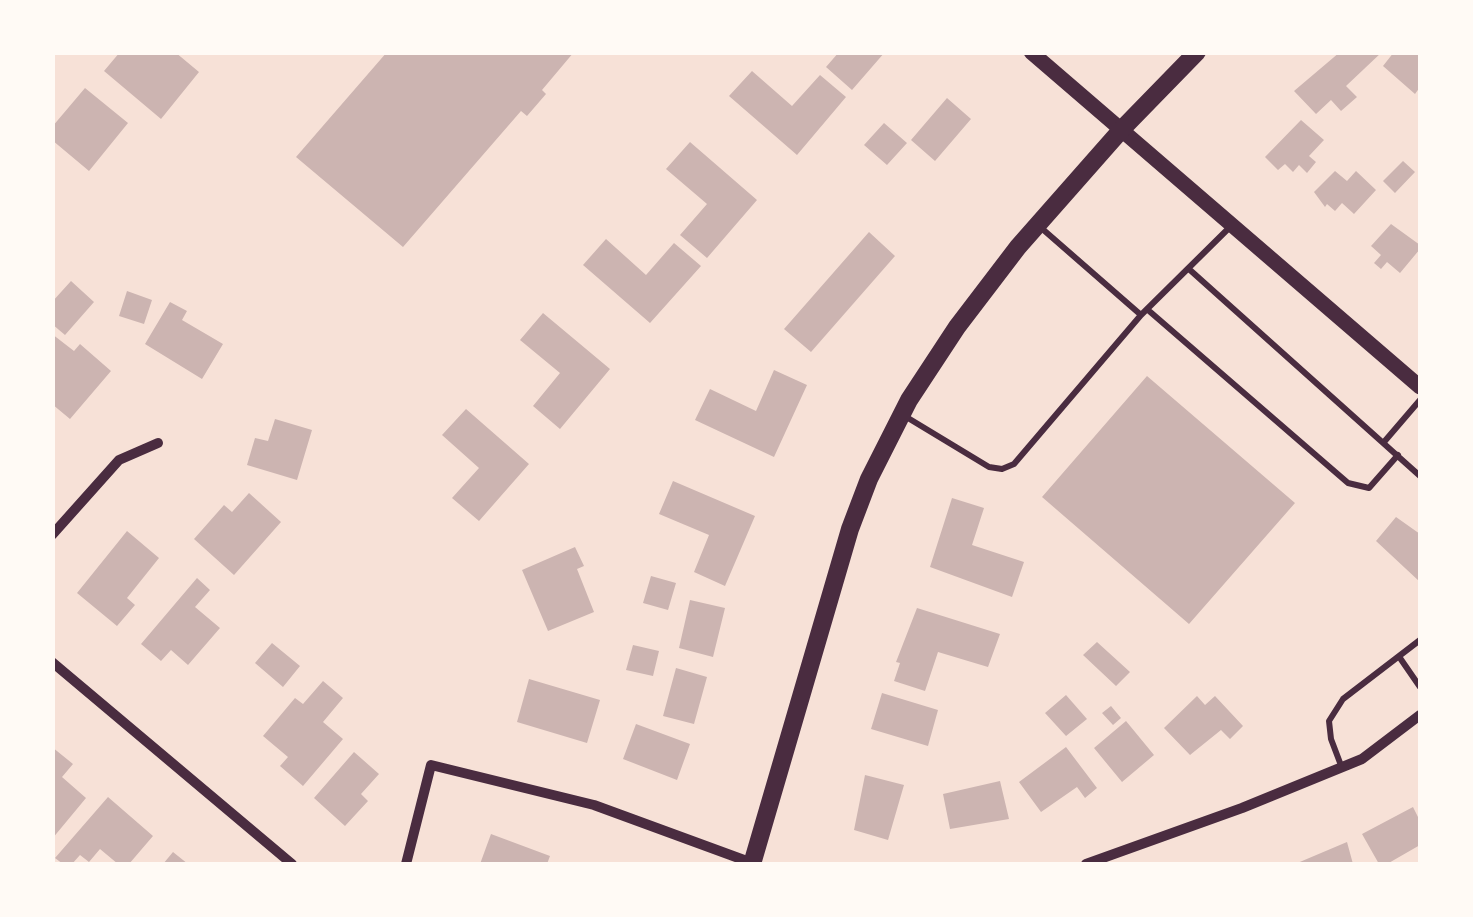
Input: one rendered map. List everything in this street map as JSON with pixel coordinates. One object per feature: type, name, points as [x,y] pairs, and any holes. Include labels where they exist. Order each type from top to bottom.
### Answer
[{"type":"main road","points":[[753,864],[838,563],[869,479],[902,414],[957,327],[1038,225],[1122,128],[1197,52]]},
{"type":"street","points":[[1032,52],[1420,387]]},
{"type":"street","points":[[52,535],[119,460],[158,444]]},
{"type":"street","points":[[52,662],[292,864]]},
{"type":"street","points":[[1086,864],[1342,768],[1362,759],[1420,715]]},
{"type":"street","points":[[406,864],[431,765],[594,805],[753,864]]},
{"type":"lane","points":[[1038,225],[1348,484],[1369,488],[1398,455]]},
{"type":"lane","points":[[902,414],[990,467],[1002,469],[1014,464],[1145,312],[1232,225]]},
{"type":"lane","points":[[1190,270],[1420,476]]},
{"type":"lane","points":[[1384,442],[1420,400]]},
{"type":"lane","points":[[1342,768],[1331,739],[1330,721],[1343,698],[1420,640]]},
{"type":"lane","points":[[1400,658],[1420,687]]},
{"type":"building","points":[[120,52],[175,52],[199,72],[161,119],[104,71]]},
{"type":"building","points":[[387,52],[574,52],[542,90],[546,94],[527,116],[521,111],[403,247],[296,157]]},
{"type":"building","points":[[839,52],[885,52],[852,90],[826,67]]},
{"type":"building","points":[[1340,52],[1382,52],[1346,86],[1357,97],[1341,111],[1331,100],[1316,114],[1294,91]]},
{"type":"building","points":[[1394,52],[1420,52],[1420,87],[1415,94],[1383,66]]},
{"type":"building","points":[[752,71],[792,106],[820,75],[846,97],[797,155],[729,96]]},
{"type":"building","points":[[85,88],[128,123],[89,171],[52,140],[52,127]]},
{"type":"building","points":[[947,98],[971,119],[935,161],[911,140]]},
{"type":"building","points":[[1301,120],[1324,140],[1309,156],[1316,162],[1307,173],[1299,165],[1293,172],[1285,164],[1278,170],[1265,157]]},
{"type":"building","points":[[884,123],[907,143],[887,165],[864,145]]},
{"type":"building","points":[[690,142],[757,200],[707,258],[680,235],[707,204],[666,169]]},
{"type":"building","points":[[1403,161],[1415,172],[1395,193],[1383,181]]},
{"type":"building","points":[[1335,171],[1347,181],[1356,171],[1376,190],[1354,214],[1342,203],[1335,211],[1327,204],[1325,207],[1314,192]]},
{"type":"building","points":[[1391,224],[1420,245],[1400,273],[1387,262],[1381,269],[1374,263],[1381,255],[1371,246]]},
{"type":"building","points":[[869,232],[895,256],[811,352],[784,329]]},
{"type":"building","points":[[606,239],[646,275],[674,243],[701,266],[650,323],[583,265]]},
{"type":"building","points":[[71,281],[94,302],[65,335],[52,324],[52,302]]},
{"type":"building","points":[[127,291],[152,300],[144,324],[119,316]]},
{"type":"building","points":[[170,302],[187,311],[182,320],[223,344],[202,379],[145,344]]},
{"type":"building","points":[[543,313],[610,369],[560,429],[533,406],[560,373],[520,340]]},
{"type":"building","points":[[52,334],[74,351],[80,344],[111,371],[70,419],[52,404]]},
{"type":"building","points":[[774,370],[807,385],[774,457],[695,420],[710,389],[756,411]]},
{"type":"building","points":[[1147,376],[1295,503],[1189,624],[1042,497]]},
{"type":"building","points":[[466,409],[529,464],[479,521],[452,498],[479,468],[442,435]]},
{"type":"building","points":[[275,419],[312,430],[297,480],[247,465],[255,438],[268,441]]},
{"type":"building","points":[[673,481],[755,516],[725,586],[694,572],[709,535],[659,514]]},
{"type":"building","points":[[249,493],[281,522],[234,575],[194,539],[224,505],[232,512]]},
{"type":"building","points":[[952,498],[984,508],[972,545],[1024,562],[1012,597],[930,567]]},
{"type":"building","points":[[1396,517],[1420,534],[1420,582],[1376,541]]},
{"type":"building","points":[[127,531],[159,558],[127,598],[135,605],[117,626],[77,593]]},
{"type":"building","points":[[575,547],[584,566],[577,569],[594,612],[548,631],[522,570]]},
{"type":"building","points":[[651,576],[676,583],[668,610],[643,603]]},
{"type":"building","points":[[197,578],[210,590],[195,607],[220,628],[188,665],[171,650],[161,661],[141,644]]},
{"type":"building","points":[[690,600],[725,608],[713,657],[679,648]]},
{"type":"building","points":[[917,608],[1000,634],[988,667],[938,652],[925,691],[894,681],[900,663],[896,662]]},
{"type":"building","points":[[1097,642],[1130,672],[1116,686],[1083,655]]},
{"type":"building","points":[[272,643],[300,666],[283,687],[255,663]]},
{"type":"building","points":[[633,645],[659,651],[653,676],[626,670]]},
{"type":"building","points":[[676,668],[707,677],[694,724],[663,716]]},
{"type":"building","points":[[529,679],[600,700],[587,743],[517,722]]},
{"type":"building","points":[[323,681],[343,698],[323,722],[343,739],[303,786],[280,766],[288,757],[263,736],[295,698],[303,704]]},
{"type":"building","points":[[882,693],[938,710],[928,746],[871,729]]},
{"type":"building","points":[[1066,695],[1087,719],[1066,736],[1045,713]]},
{"type":"building","points":[[1197,696],[1205,705],[1215,696],[1243,726],[1230,739],[1221,730],[1190,755],[1164,728]]},
{"type":"building","points":[[1111,706],[1121,718],[1113,725],[1102,713]]},
{"type":"building","points":[[1126,721],[1154,755],[1122,782],[1094,748]]},
{"type":"building","points":[[636,724],[690,744],[677,780],[623,759]]},
{"type":"building","points":[[52,747],[73,764],[62,777],[86,798],[52,839]]},
{"type":"building","points":[[1066,747],[1097,788],[1085,798],[1077,787],[1041,812],[1019,782]]},
{"type":"building","points":[[354,752],[379,774],[361,794],[368,801],[345,826],[314,798]]},
{"type":"building","points":[[865,775],[904,785],[888,840],[854,830]]},
{"type":"building","points":[[1000,781],[1009,819],[950,829],[943,794]]},
{"type":"building","points":[[108,797],[153,836],[129,864],[118,864],[100,849],[89,862],[80,855],[72,864],[55,858]]},
{"type":"building","points":[[1413,807],[1420,821],[1420,845],[1387,864],[1379,864],[1362,834]]},
{"type":"building","points":[[491,834],[550,856],[547,864],[480,864]]},
{"type":"building","points":[[1347,842],[1353,864],[1295,864]]},
{"type":"building","points":[[173,852],[188,864],[163,864]]}]
